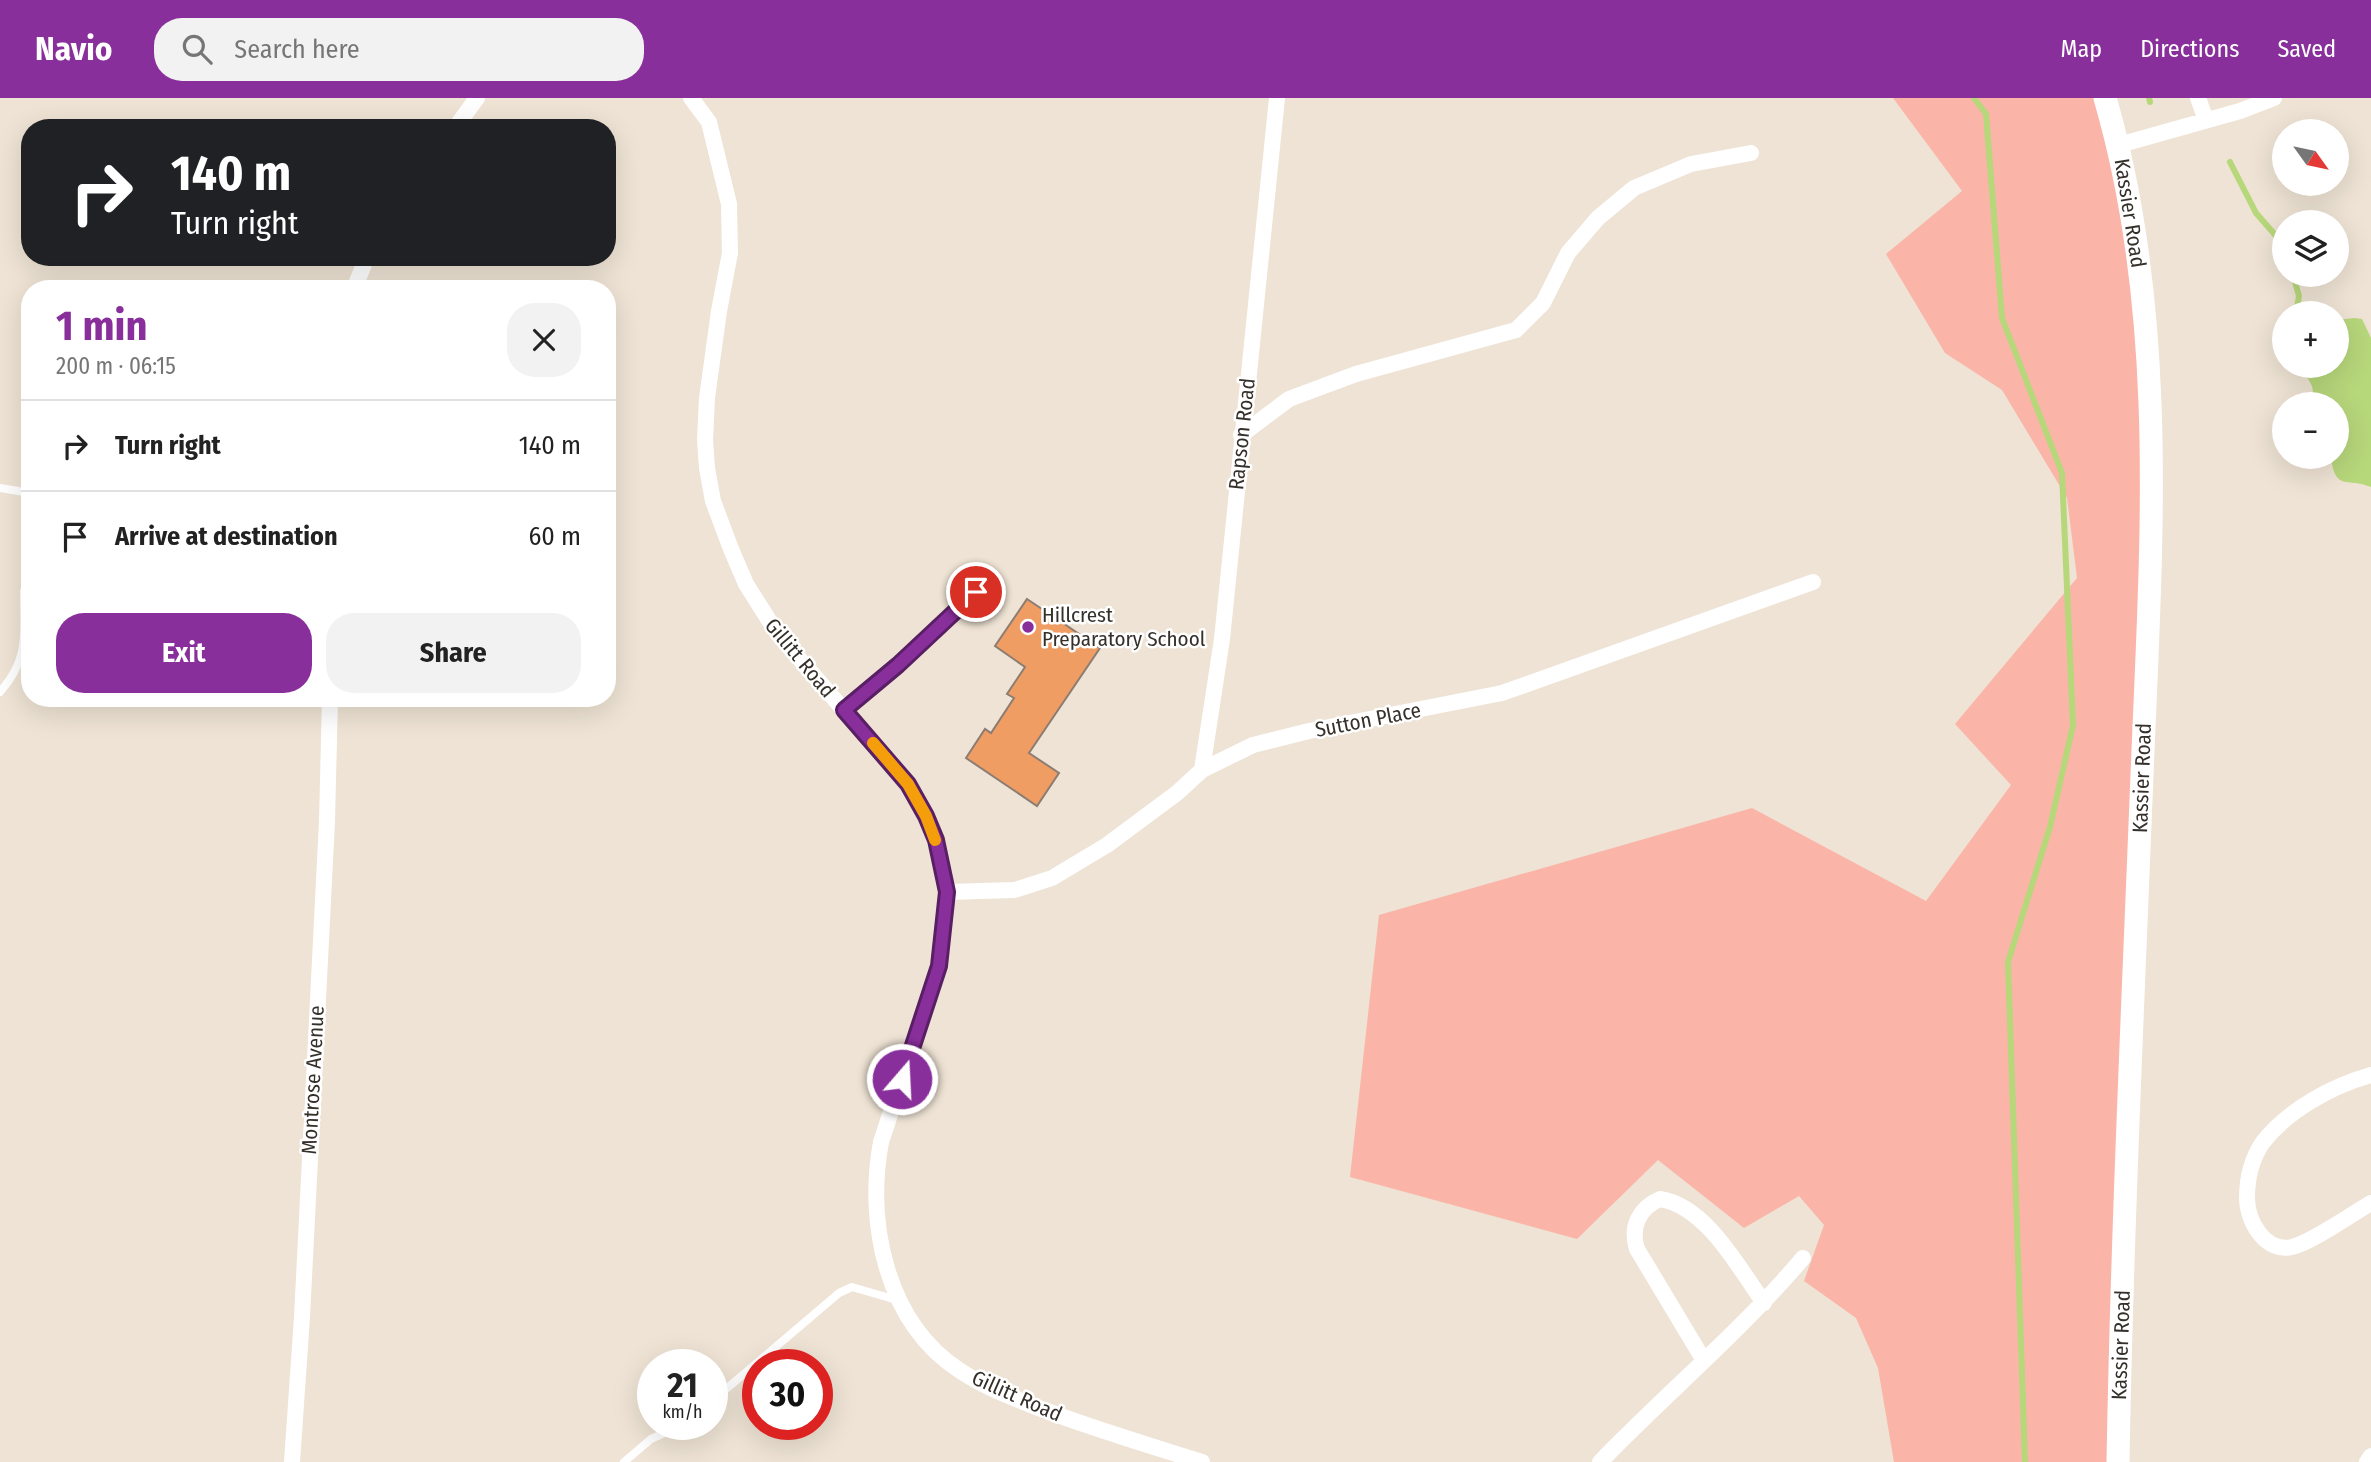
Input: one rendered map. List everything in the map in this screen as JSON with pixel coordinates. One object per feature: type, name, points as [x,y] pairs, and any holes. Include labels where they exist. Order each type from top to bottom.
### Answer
[{"type":"main road","name":"Kassier Road","points":[[2105,98],[2119,145],[2148,338],[2153,503],[2131,1026],[2118,1462]]},
{"type":"street","points":[[462,119],[477,98]]},
{"type":"street","name":"Gillitt Road","points":[[691,98],[709,122],[729,204],[730,253],[707,398],[705,449],[713,501],[741,572],[762,612],[777,633],[908,784],[936,840],[947,892],[939,966],[881,1142],[876,1168],[877,1228],[886,1267],[900,1301],[921,1337],[957,1370],[982,1384],[1058,1415],[1202,1462]]},
{"type":"street","name":"Rapson Road","points":[[1202,770],[1222,639],[1277,98]]},
{"type":"street","points":[[2198,98],[2206,120]]},
{"type":"street","points":[[2119,145],[2240,111],[2274,98]]},
{"type":"street","points":[[1241,435],[1289,399],[1356,374],[1516,330],[1543,303],[1568,253],[1598,218],[1634,188],[1691,164],[1751,153]]},
{"type":"street","name":"Sutton Place","points":[[947,892],[1015,890],[1052,878],[1107,845],[1177,793],[1202,770],[1253,745],[1309,731],[1502,693],[1813,582]]},
{"type":"street","name":"Montrose Avenue","points":[[292,1462],[327,821],[330,707]]},
{"type":"street","points":[[2371,1075],[2332,1089],[2297,1112],[2271,1134],[2256,1154],[2247,1200],[2258,1232],[2265,1241],[2282,1248],[2299,1245],[2371,1203]]},
{"type":"street","points":[[1703,1359],[1637,1249],[1633,1236],[1635,1225],[1647,1205],[1660,1199],[1680,1204],[1690,1211],[1711,1230],[1764,1303]]},
{"type":"street","points":[[1600,1462],[1703,1359],[1764,1303],[1803,1258]]},
{"type":"street","points":[[2367,1462],[2371,1456]]},
{"type":"lane","points":[[0,488],[21,492]]},
{"type":"lane","points":[[844,710],[898,665],[976,592]]},
{"type":"lane","points":[[0,692],[12,679],[21,660]]},
{"type":"lane","points":[[728,1387],[839,1293],[852,1287],[900,1301]]},
{"type":"lane","points":[[624,1462],[650,1440]]},
{"type":"shaded area","points":[[1893,98],[2105,98],[2148,338],[2118,1462],[1894,1462],[1878,1368],[1856,1318],[1804,1281],[1824,1225],[1799,1196],[1744,1228],[1658,1160],[1577,1239],[1350,1177],[1379,915],[1752,808],[1926,901],[2011,785],[1955,724],[2077,578],[2067,498],[2002,390],[1945,353],[1886,254],[1962,191]]},
{"type":"shaded area","points":[[2349,319],[2362,319],[2371,338],[2371,487],[2339,479],[2333,469],[2349,469],[2349,392],[2313,392],[2308,378],[2349,378]]},
{"type":"building","points":[[1027,599],[1100,648],[1029,753],[1059,773],[1037,806],[966,758],[985,729],[991,733],[1014,698],[1007,694],[1025,667],[995,646]]},
{"type":"waterway","points":[[1974,98],[1986,114],[2002,318],[2062,473],[2073,725],[2050,827],[2008,962],[2025,1462]]},
{"type":"waterway","points":[[2149,98],[2150,102]]},
{"type":"waterway","points":[[2230,162],[2256,213],[2272,231]]},
{"type":"waterway","points":[[2296,287],[2298,301]]},
{"type":"slow traffic","points":[[873,743],[908,784],[926,816],[935,840]]},
{"type":"place","name":"Hillcrest Preparatory School","points":[[1028,627]]},
{"type":"route","points":[[902,1079],[939,966],[947,892],[936,840],[908,784],[844,710],[898,665],[976,592]]}]
